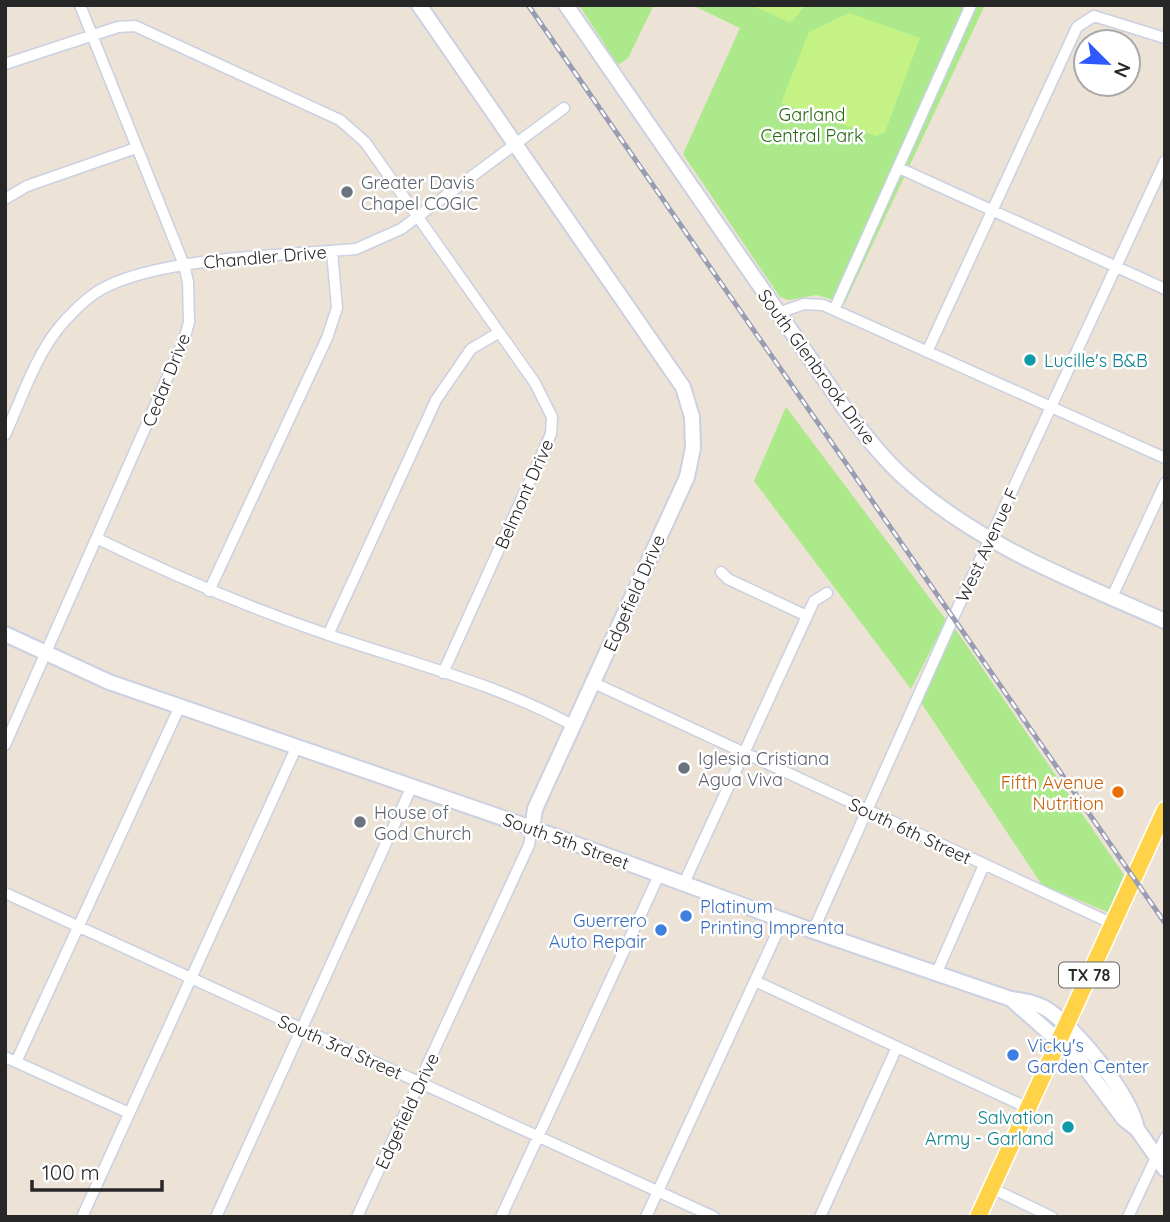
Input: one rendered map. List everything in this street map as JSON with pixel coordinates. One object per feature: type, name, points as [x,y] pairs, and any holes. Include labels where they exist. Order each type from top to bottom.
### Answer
[{"type":"main road","name":"TX 78","points":[[978,1217],[1165,810]]},
{"type":"street","name":"Cedar Drive","points":[[5,745],[98,539],[184,340],[189,322],[188,282],[184,265],[80,5]]},
{"type":"street","name":"Edgefield Drive","points":[[357,1217],[529,845],[535,809],[687,477],[693,448],[692,417],[683,387],[419,5]]},
{"type":"street","name":"South Glenbrook Drive","points":[[566,5],[845,409],[894,468],[947,511],[990,539],[1165,621]]},
{"type":"street","points":[[834,310],[971,5]]},
{"type":"street","points":[[927,352],[1077,27],[1094,16],[1165,38]]},
{"type":"street","name":"Belmont Drive","points":[[5,65],[118,27],[135,26],[340,120],[365,142],[548,406],[551,434],[443,673]]},
{"type":"street","name":"Chandler Drive","points":[[5,435],[35,366],[57,330],[100,290],[142,274],[184,265],[356,249],[377,242],[418,217],[564,108]]},
{"type":"street","points":[[5,199],[27,186],[136,148]]},
{"type":"street","name":"West Avenue F","points":[[813,931],[865,811],[1165,160]]},
{"type":"street","points":[[899,168],[1165,289]]},
{"type":"street","points":[[209,591],[327,338],[337,308],[332,251]]},
{"type":"street","points":[[778,313],[804,304],[816,304],[834,310],[1053,405],[1165,458]]},
{"type":"street","points":[[328,635],[436,400],[471,349],[498,332]]},
{"type":"street","points":[[1112,597],[1165,483]]},
{"type":"street","points":[[98,539],[209,591],[328,635],[443,673],[549,713],[574,726]]},
{"type":"street","points":[[721,572],[729,579],[807,616]]},
{"type":"street","points":[[684,883],[814,601],[827,593]]},
{"type":"street","name":"South 5th Street","points":[[5,634],[109,682],[532,828],[813,931],[1011,999],[1062,1032],[1078,1058],[1124,1119],[1137,1129],[1165,1170]]},
{"type":"street","name":"South 6th Street","points":[[594,683],[1113,924]]},
{"type":"street","points":[[16,1062],[180,706]]},
{"type":"street","points":[[82,1217],[297,746]]},
{"type":"street","points":[[216,1217],[412,786]]},
{"type":"street","points":[[937,972],[984,865]]},
{"type":"street","points":[[501,1217],[659,875]]},
{"type":"street","name":"South 3rd Street","points":[[5,893],[714,1217]]},
{"type":"street","points":[[646,1217],[783,920]]},
{"type":"street","points":[[755,981],[1027,1107]]},
{"type":"street","points":[[820,1217],[897,1047]]},
{"type":"street","points":[[5,1057],[129,1113]]},
{"type":"street","points":[[1128,1217],[1165,1138]]},
{"type":"street","points":[[991,1188],[1052,1217]]},
{"type":"green space","points":[[579,5],[654,5],[628,58],[618,65]]},
{"type":"green space","name":"Garland Central Park","points":[[692,5],[985,5],[845,303],[816,295],[789,300],[780,297],[683,154],[740,28]]},
{"type":"green space","points":[[752,5],[806,5],[790,23]]},
{"type":"green space","points":[[849,13],[920,38],[885,132],[876,136],[781,103],[809,32]]},
{"type":"green space","points":[[786,407],[946,620],[911,689],[754,481]]},
{"type":"green space","points":[[954,627],[1124,875],[1108,912],[1042,885],[920,701]]},
{"type":"railway","points":[[528,5],[1165,923]]},
{"type":"place","name":"Greater Davis Chapel COGIC","points":[[347,192]]},
{"type":"place","name":"Lucille's B&B","points":[[1030,360]]},
{"type":"place","name":"Iglesia Cristiana Agua Viva","points":[[684,768]]},
{"type":"place","name":"Fifth Avenue Nutrition","points":[[1118,792]]},
{"type":"place","name":"House of God Church","points":[[360,822]]},
{"type":"place","name":"Platinum Printing Imprenta","points":[[686,916]]},
{"type":"place","name":"Guerrero Auto Repair","points":[[661,930]]},
{"type":"place","name":"Vicky's Garden Center","points":[[1013,1055]]},
{"type":"place","name":"Salvation Army - Garland","points":[[1068,1127]]}]
